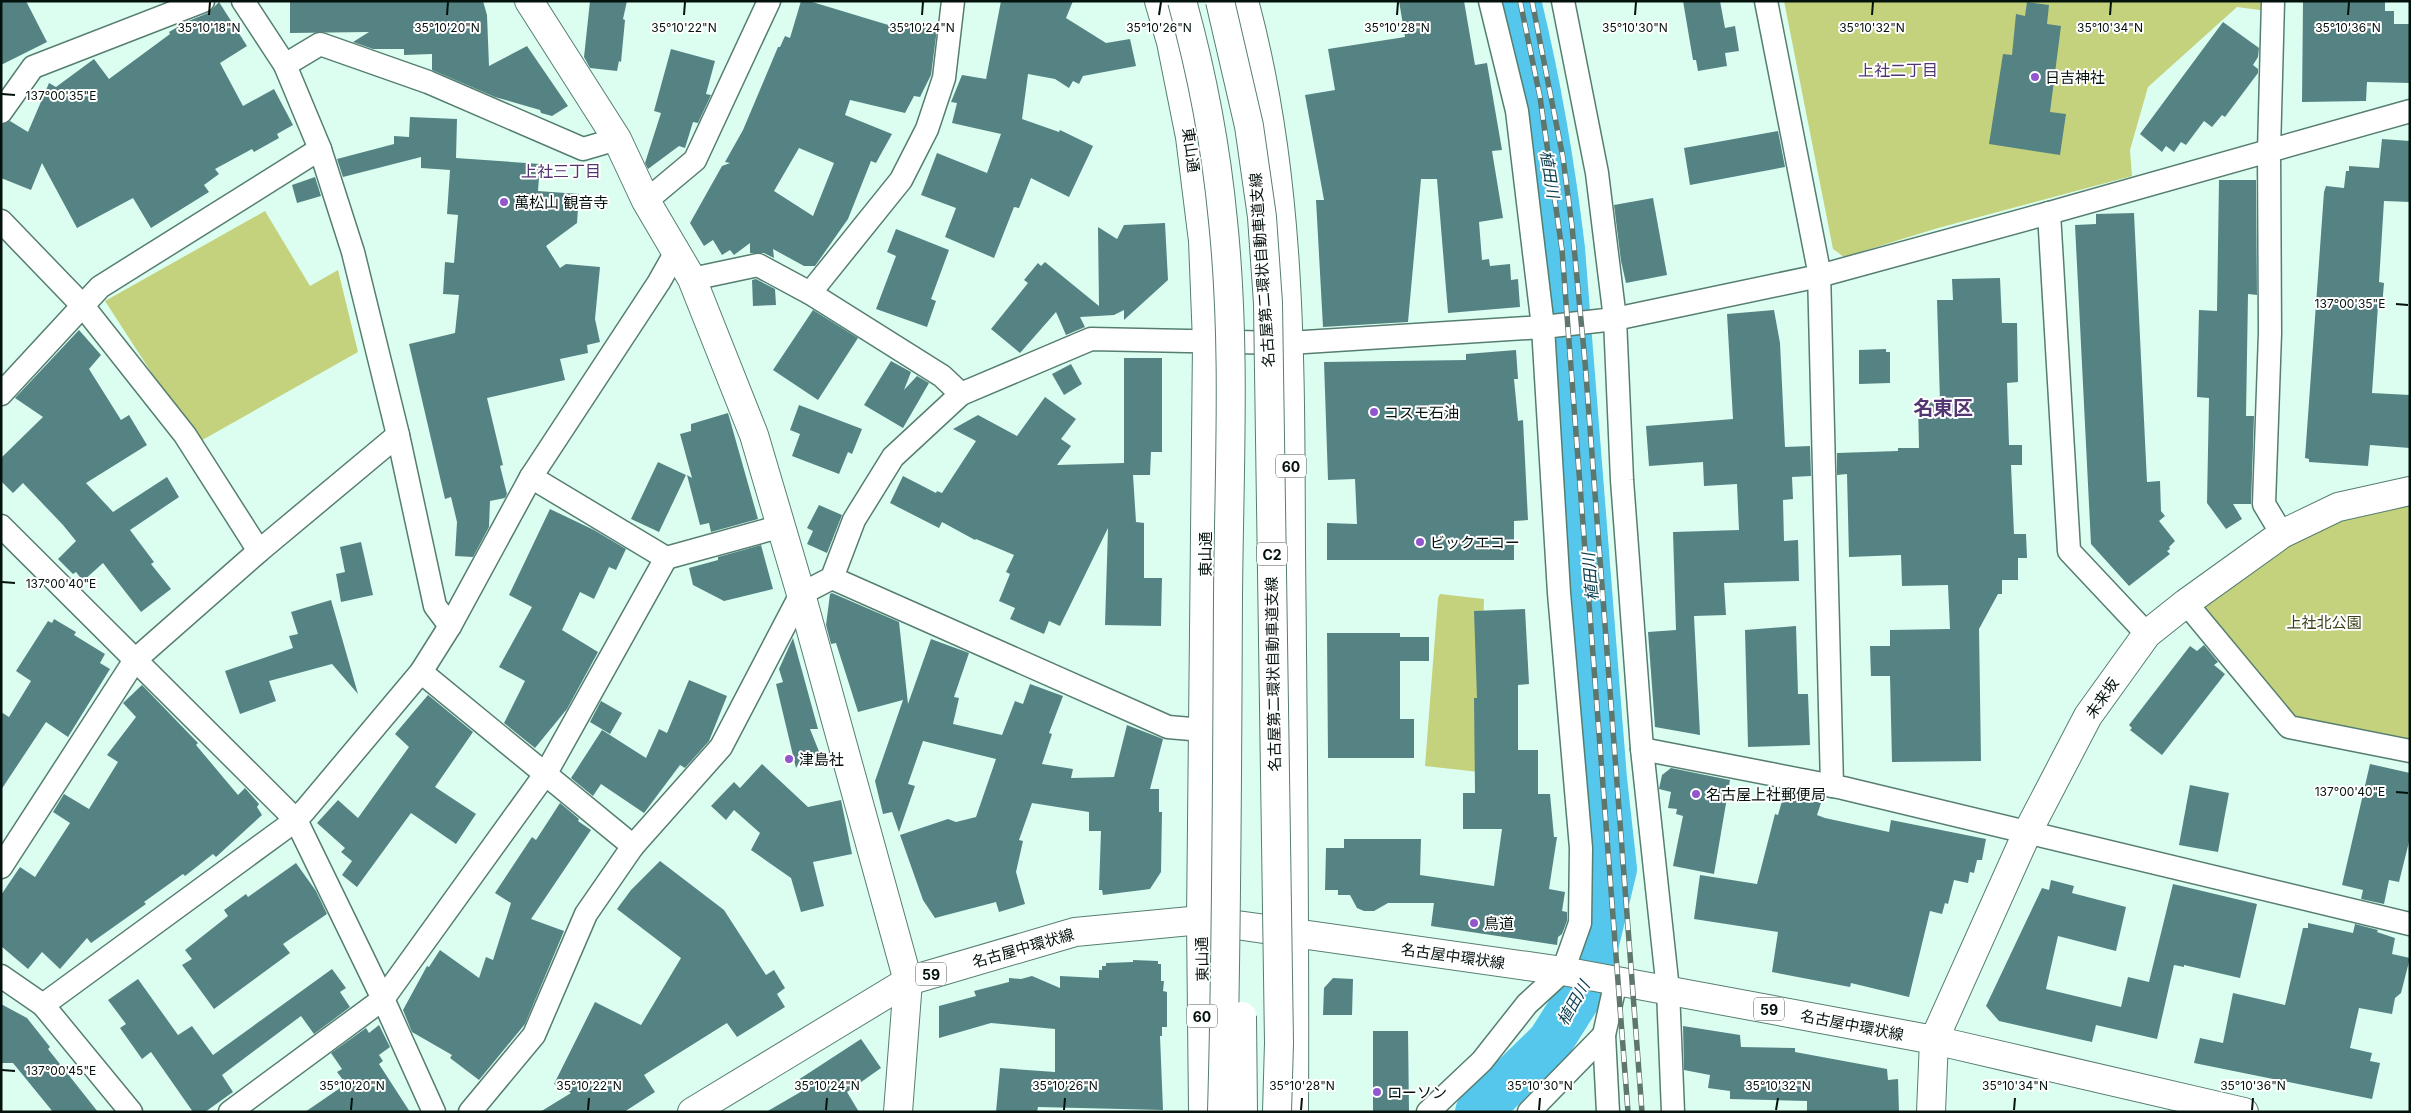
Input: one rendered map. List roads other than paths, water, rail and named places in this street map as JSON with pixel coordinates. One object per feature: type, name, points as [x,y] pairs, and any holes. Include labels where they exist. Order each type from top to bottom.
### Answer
[{"type":"main road","points":[[529,1],[617,139],[646,201],[692,278],[754,435],[782,526],[908,981],[898,1112]]},
{"type":"main road","name":"東山通","points":[[1159,1],[1171,42],[1190,137],[1203,241],[1206,342],[1201,920],[1203,1112]]},
{"type":"main road","points":[[1182,1],[1197,54],[1212,133],[1224,222],[1228,306],[1230,403],[1228,708],[1222,1112]]},
{"type":"main road","name":"名古屋第二環状自動車道支線","points":[[1220,1],[1249,126],[1262,217],[1268,303],[1279,1043],[1277,1112]]},
{"type":"main road","name":"60","points":[[1244,1],[1271,119],[1281,208],[1290,343],[1295,934],[1294,1112]]},
{"type":"main road","name":"未来坂","points":[[1934,1040],[2027,833],[2088,716],[2147,634],[2186,603],[2282,534],[2338,507],[2410,491]]},
{"type":"main road","points":[[1228,708],[1241,994],[1243,1112]]},
{"type":"main road","name":"名古屋中環状線","points":[[692,1112],[908,981],[1074,932],[1201,920],[1590,976],[1668,990],[1934,1040],[2244,1112]]},
{"type":"main road","points":[[1931,1112],[1934,1040]]},
{"type":"street","points":[[1,112],[33,67],[202,1]]},
{"type":"street","points":[[243,1],[285,65],[320,150],[353,252],[398,436],[435,606],[450,626]]},
{"type":"street","points":[[646,201],[695,160],[769,1]]},
{"type":"street","points":[[810,293],[901,180],[927,129],[944,78],[953,1]]},
{"type":"street","points":[[1490,1],[1517,110],[1549,326],[1559,593],[1581,848],[1580,923],[1604,1036],[1608,1112]]},
{"type":"street","points":[[1563,1],[1597,173],[1615,319],[1622,480],[1642,749],[1668,990],[1673,1112]]},
{"type":"street","points":[[1766,1],[1819,276],[1832,786]]},
{"type":"street","points":[[2273,1],[2270,151],[2270,333],[2264,504],[2282,534]]},
{"type":"street","points":[[285,65],[320,44],[428,82],[583,149],[617,139]]},
{"type":"street","points":[[470,1112],[534,1035],[586,914],[633,846],[721,748],[801,594],[832,578],[854,520],[893,457],[961,394],[1091,339],[1290,343],[1549,326],[1615,319],[1819,276],[2410,111]]},
{"type":"street","points":[[1,394],[100,287],[320,150]]},
{"type":"street","points":[[2049,213],[2068,551],[2147,634]]},
{"type":"street","points":[[1,221],[83,306],[185,436],[259,552]]},
{"type":"street","points":[[42,1005],[296,820],[421,672],[450,626],[531,477],[659,282],[677,250]]},
{"type":"street","points":[[692,278],[758,265],[810,293],[942,376],[961,394]]},
{"type":"street","points":[[1,867],[135,660],[259,552],[398,436]]},
{"type":"street","points":[[531,477],[666,558]]},
{"type":"street","points":[[1,526],[296,820],[384,999],[434,1112]]},
{"type":"street","points":[[230,1112],[384,999],[546,773],[666,558],[782,526]]},
{"type":"street","points":[[832,578],[1168,726],[1204,730]]},
{"type":"street","points":[[2186,603],[2289,727],[2410,751]]},
{"type":"street","points":[[421,672],[633,846]]},
{"type":"street","points":[[1642,749],[1832,786],[2410,924]]},
{"type":"street","points":[[1,976],[42,1005],[131,1112]]},
{"type":"street","points":[[1428,1112],[1482,1061],[1527,1004],[1590,976]]},
{"type":"street","points":[[1529,1112],[1604,1036]]},
{"type":"waterway","name":"植田川","points":[[1478,1112],[1550,1042],[1586,985],[1614,869],[1604,779],[1562,249],[1544,124],[1518,1]]},
{"type":"railway","points":[[1520,1],[1540,97],[1562,250],[1628,1112]]},
{"type":"railway","points":[[1532,1],[1563,158],[1572,226],[1585,362],[1642,1112]]},
{"type":"place","name":"日吉神社","points":[[2035,77]]},
{"type":"place","name":"萬松山 観音寺","points":[[504,202]]},
{"type":"place","name":"コスモ石油","points":[[1374,412]]},
{"type":"place","name":"ビックエコー","points":[[1420,542]]},
{"type":"place","name":"津島社","points":[[789,759]]},
{"type":"place","name":"名古屋上社郵便局","points":[[1696,794]]},
{"type":"place","name":"鳥道","points":[[1474,923]]},
{"type":"place","name":"ローソン","points":[[1377,1092]]},
{"type":"district","name":"上社二丁目","points":[[1898,70]]},
{"type":"district","name":"上社三丁目","points":[[561,171]]},
{"type":"district","name":"名東区","points":[[1943,408]]},
{"type":"park label","name":"上社北公園","points":[[2324,622]]}]
